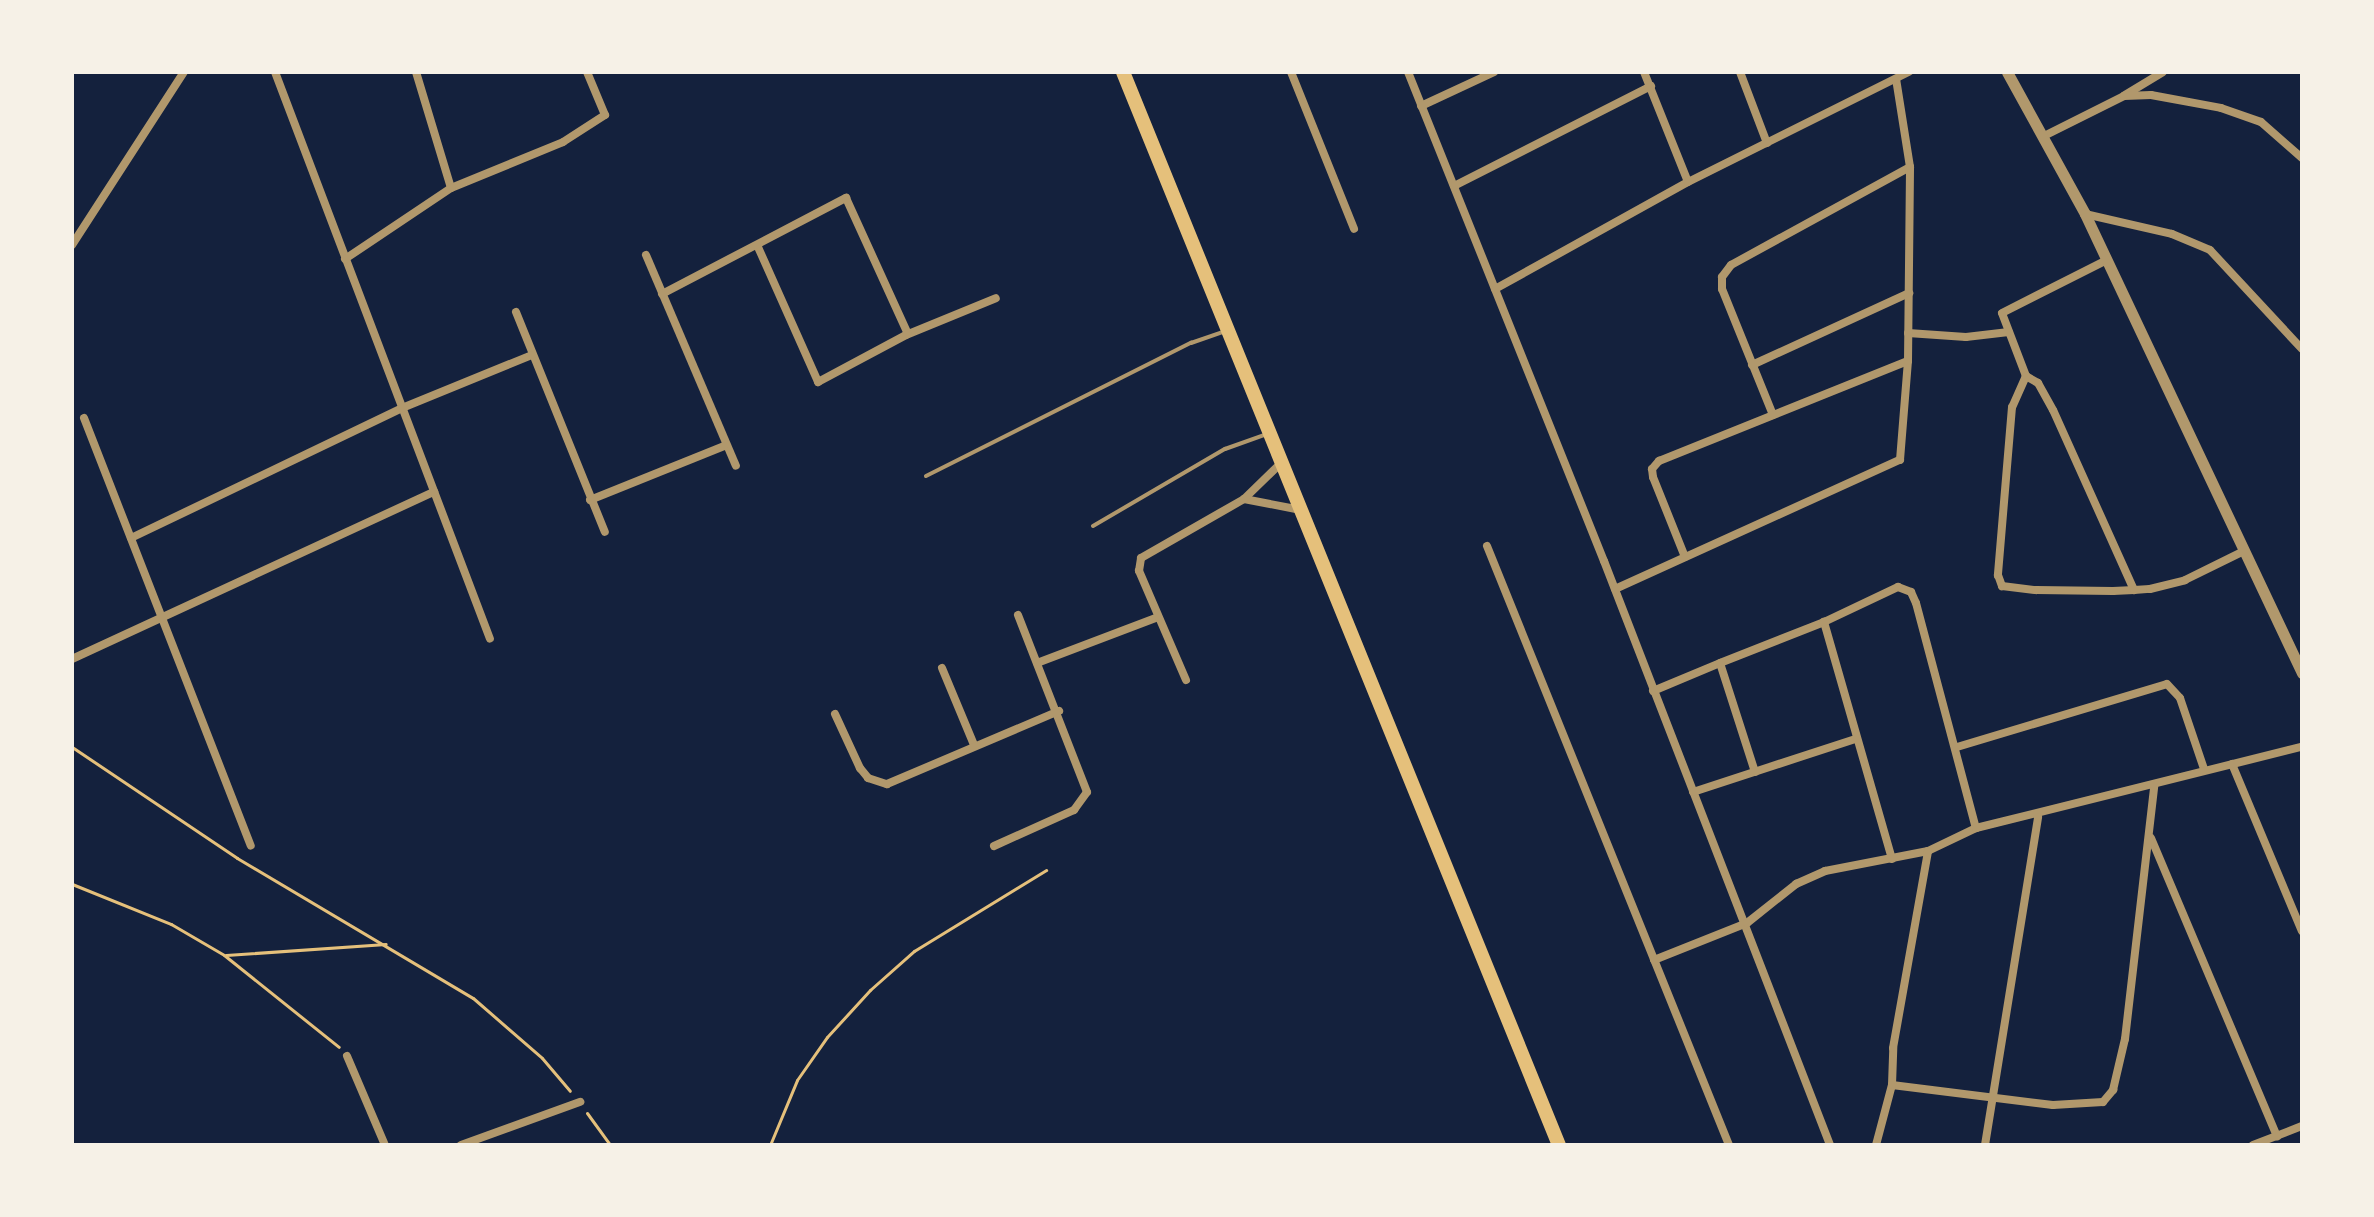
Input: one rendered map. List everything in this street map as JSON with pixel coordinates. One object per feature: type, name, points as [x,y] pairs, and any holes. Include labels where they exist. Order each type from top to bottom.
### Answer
[{"type":"main road","points":[[1123,72],[1559,1145]]},
{"type":"street","points":[[72,245],[184,72]]},
{"type":"street","points":[[275,72],[490,639]]},
{"type":"street","points":[[416,72],[451,188]]},
{"type":"street","points":[[345,259],[451,188],[563,142],[605,115],[587,72]]},
{"type":"street","points":[[1291,72],[1354,229]]},
{"type":"street","points":[[1408,72],[1747,923],[1830,1145]]},
{"type":"street","points":[[1421,106],[1494,72]]},
{"type":"street","points":[[1644,72],[1688,182]]},
{"type":"street","points":[[1740,72],[1767,143]]},
{"type":"street","points":[[1495,289],[1688,182],[1909,72]]},
{"type":"street","points":[[2007,72],[2085,214],[2302,673]]},
{"type":"street","points":[[2042,137],[2124,96],[2163,72]]},
{"type":"street","points":[[1615,589],[1900,460],[1908,361],[1910,167],[1896,79]]},
{"type":"street","points":[[1454,186],[1651,86]]},
{"type":"street","points":[[2124,96],[2182,100],[2250,117],[2272,129],[2302,158]]},
{"type":"street","points":[[1773,415],[1722,289],[1731,265],[1910,167]]},
{"type":"street","points":[[662,294],[758,247],[846,198],[908,334]]},
{"type":"street","points":[[2085,214],[2172,234],[2210,250],[2302,349]]},
{"type":"street","points":[[758,247],[818,382],[908,334],[996,298]]},
{"type":"street","points":[[646,255],[724,446],[736,466]]},
{"type":"street","points":[[2105,261],[2002,313],[2026,376],[2038,383],[2053,410],[2134,590]]},
{"type":"street","points":[[1752,365],[1909,293]]},
{"type":"street","points":[[516,312],[605,532]]},
{"type":"street","points":[[1908,333],[1966,337],[2009,332]]},
{"type":"street","points":[[131,538],[402,408],[532,355]]},
{"type":"street","points":[[1685,557],[1652,469],[1659,461],[1908,361]]},
{"type":"street","points":[[2026,376],[2012,407],[1999,582],[2008,588],[2134,590],[2185,580],[2244,551]]},
{"type":"street","points":[[84,418],[251,846]]},
{"type":"street","points":[[590,500],[724,446]]},
{"type":"street","points":[[1186,680],[1139,571],[1141,558],[1244,499],[1282,462]]},
{"type":"street","points":[[72,659],[434,492]]},
{"type":"street","points":[[1244,499],[1302,510]]},
{"type":"street","points":[[1487,546],[1729,1145]]},
{"type":"street","points":[[1653,691],[1824,622],[1898,587],[1911,592],[1957,747],[1976,828]]},
{"type":"street","points":[[994,846],[1084,802],[1087,792],[1059,711],[1018,615]]},
{"type":"street","points":[[1037,663],[1158,617]]},
{"type":"street","points":[[1824,622],[1855,739],[1892,859]]},
{"type":"street","points":[[1720,663],[1755,772]]},
{"type":"street","points":[[942,668],[974,745]]},
{"type":"street","points":[[1957,747],[2167,684],[2180,698],[2204,769]]},
{"type":"street","points":[[835,714],[860,768],[868,778],[887,784],[1059,711]]},
{"type":"street","points":[[1693,792],[1855,739]]},
{"type":"street","points":[[1654,960],[1747,923],[1796,884],[1825,871],[1928,851],[1976,828],[2038,817],[2154,787],[2204,769],[2302,747]]},
{"type":"street","points":[[2232,764],[2302,931]]},
{"type":"street","points":[[1892,1085],[1989,1098],[2093,1105],[2113,1090],[2125,1039],[2154,787]]},
{"type":"street","points":[[1985,1145],[1989,1098],[2003,1043],[2038,817]]},
{"type":"street","points":[[2150,836],[2277,1136]]},
{"type":"street","points":[[1876,1145],[1892,1085],[1893,1048],[1928,851]]},
{"type":"street","points":[[347,1056],[385,1145]]},
{"type":"street","points":[[461,1145],[580,1102]]},
{"type":"street","points":[[2253,1145],[2302,1126]]},
{"type":"lane","points":[[926,476],[1191,343],[1229,330]]},
{"type":"lane","points":[[1093,526],[1225,449],[1269,433]]},
{"type":"path","points":[[72,747],[237,858],[390,944],[473,998],[542,1058],[580,1102],[610,1145]]},
{"type":"path","points":[[770,1145],[797,1080],[827,1037],[870,990],[914,951],[1046,870]]},
{"type":"path","points":[[72,884],[171,924],[224,955],[313,1022],[347,1056]]},
{"type":"path","points":[[224,955],[390,944]]}]
